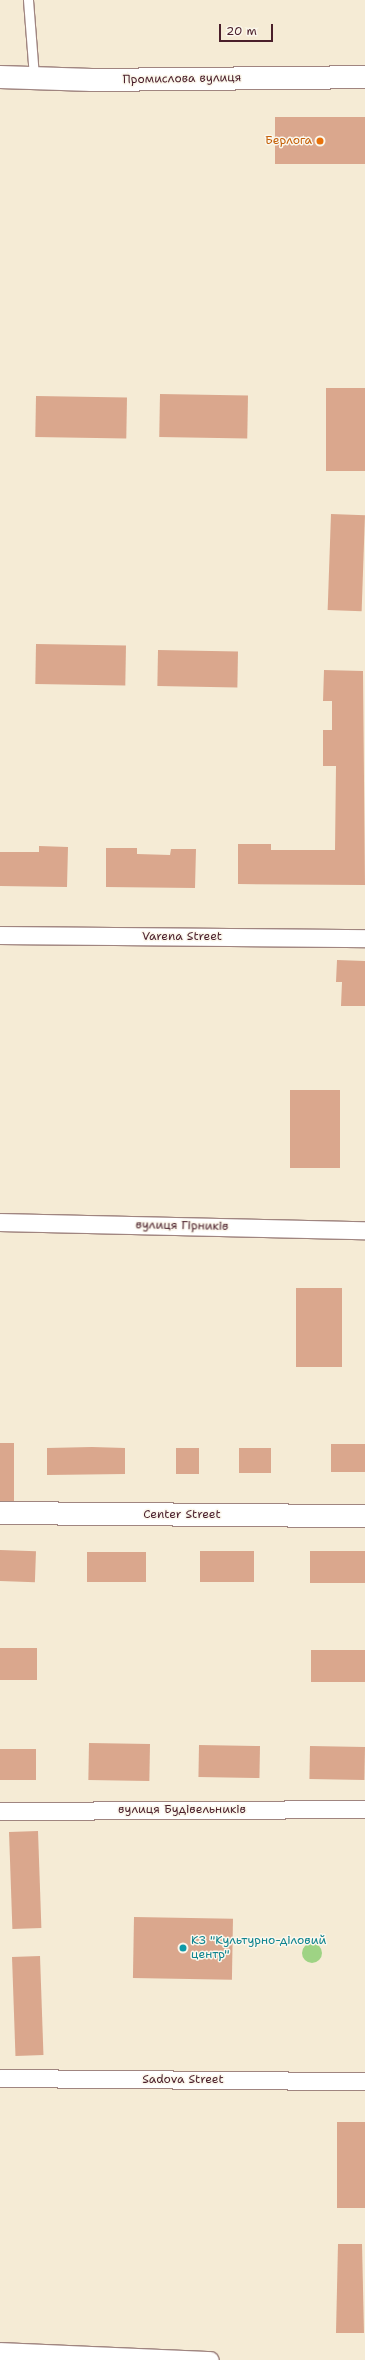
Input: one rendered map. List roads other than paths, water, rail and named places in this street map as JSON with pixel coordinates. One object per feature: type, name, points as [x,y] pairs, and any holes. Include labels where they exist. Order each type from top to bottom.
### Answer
[{"type":"street","name":"Промислова вулиця","points":[[0,77],[34,76],[92,80],[365,77]]},
{"type":"street","name":"Varena Street","points":[[0,935],[365,938]]},
{"type":"street","name":"вулиця Гірників","points":[[0,1222],[365,1230]]},
{"type":"street","name":"Center Street","points":[[0,1514],[365,1516]]},
{"type":"street","name":"вулиця Будівельників","points":[[0,1811],[365,1810]]},
{"type":"street","name":"Sadova Street","points":[[0,2078],[365,2081]]},
{"type":"street","points":[[0,2352],[210,2360]]},
{"type":"lane","points":[[28,0],[34,76]]},
{"type":"place","name":"Берлога","points":[[320,141]]},
{"type":"place","name":"КЗ \"Культурно-діловий центр\"","points":[[183,1948]]}]
